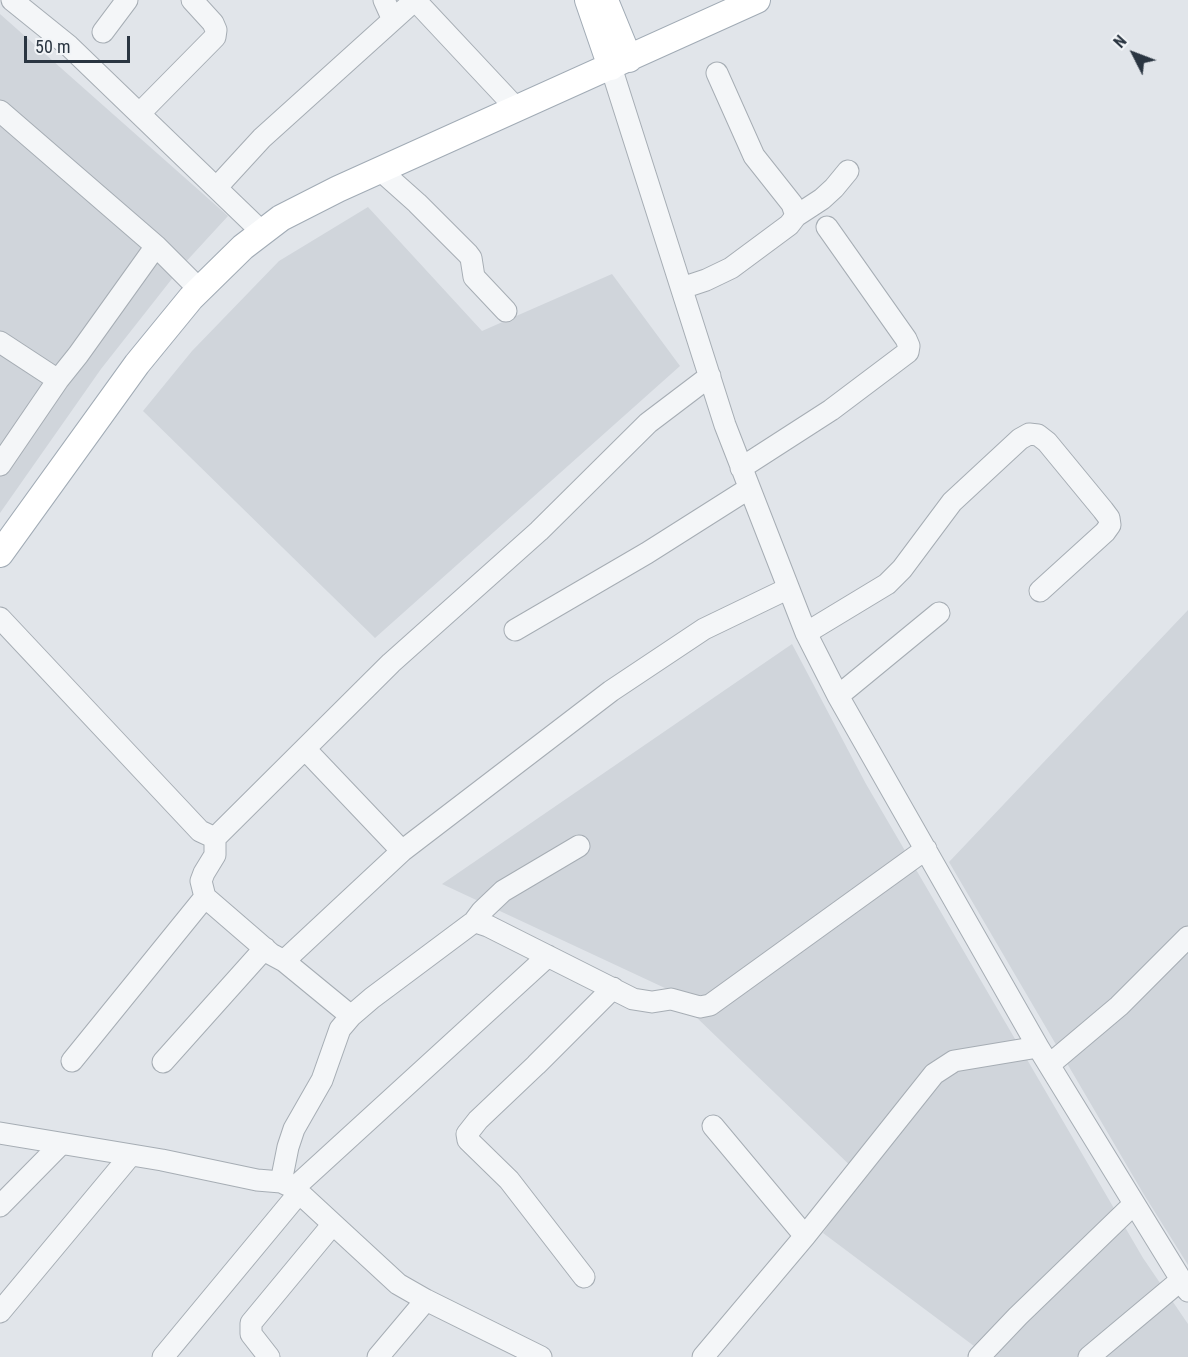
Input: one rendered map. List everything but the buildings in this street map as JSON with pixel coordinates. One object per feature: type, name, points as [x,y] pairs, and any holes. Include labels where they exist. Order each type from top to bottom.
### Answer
[{"type":"main road","points":[[588,0],[620,63]]},
{"type":"main road","points":[[605,0],[620,63]]},
{"type":"main road","points":[[0,554],[137,364],[199,289],[243,247],[281,218],[338,189],[757,0]]},
{"type":"street","points":[[12,0],[69,46],[262,232]]},
{"type":"street","points":[[103,32],[127,0]]},
{"type":"street","points":[[140,113],[215,38],[216,30],[213,23],[192,0]]},
{"type":"street","points":[[384,0],[393,20]]},
{"type":"street","points":[[217,187],[262,138],[415,0],[517,109]]},
{"type":"street","points":[[620,63],[682,288],[710,376],[748,489],[806,633],[838,696],[1038,1047],[1185,1286],[1089,1357]]},
{"type":"street","points":[[717,73],[754,156],[792,204],[796,216]]},
{"type":"street","points":[[0,111],[156,246],[199,289]]},
{"type":"street","points":[[380,170],[468,254],[471,258],[474,276],[506,311]]},
{"type":"street","points":[[682,288],[731,268],[789,225],[796,216],[822,199],[848,171]]},
{"type":"street","points":[[741,468],[831,410],[908,352],[909,346],[906,339],[827,227]]},
{"type":"street","points":[[0,465],[58,380],[78,356],[156,246]]},
{"type":"street","points":[[0,342],[58,380]]},
{"type":"street","points":[[351,1016],[205,897],[201,881],[215,855],[215,838],[391,663],[538,531],[648,423],[710,376]]},
{"type":"street","points":[[806,633],[887,584],[902,569],[952,502],[1020,439],[1029,434],[1038,435],[1047,442],[1103,510],[1109,518],[1110,525],[1040,591]]},
{"type":"street","points":[[515,630],[647,553],[748,489]]},
{"type":"street","points":[[284,961],[402,850],[611,691],[704,629],[787,589]]},
{"type":"street","points":[[838,696],[939,613]]},
{"type":"street","points":[[0,618],[200,831],[215,838]]},
{"type":"street","points":[[305,749],[402,850]]},
{"type":"street","points":[[291,1188],[288,1147],[294,1129],[322,1080],[340,1029],[351,1016],[473,923],[493,898],[502,891],[579,846]]},
{"type":"street","points":[[473,923],[488,926],[633,999],[642,1002],[671,999],[699,1007],[710,1005],[926,849]]},
{"type":"street","points":[[72,1061],[205,897]]},
{"type":"street","points":[[1049,1065],[1119,1006],[1188,937]]},
{"type":"street","points":[[163,1062],[265,948]]},
{"type":"street","points":[[163,1357],[291,1188],[548,956]]},
{"type":"street","points":[[584,1277],[509,1180],[468,1140],[467,1134],[478,1120],[613,988]]},
{"type":"street","points":[[703,1357],[805,1236],[934,1074],[954,1061],[1038,1047]]},
{"type":"street","points":[[713,1126],[805,1236]]},
{"type":"street","points":[[0,1133],[162,1160],[291,1188],[398,1284],[541,1357]]},
{"type":"street","points":[[0,1206],[61,1144]]},
{"type":"street","points":[[0,1312],[130,1156]]},
{"type":"street","points":[[979,1357],[1025,1309],[1134,1204]]},
{"type":"street","points":[[269,1357],[251,1334],[251,1323],[333,1224]]},
{"type":"street","points":[[378,1357],[426,1300]]},
{"type":"shaded area","points":[[0,14],[228,216],[182,266],[101,369],[0,513]]},
{"type":"shaded area","points":[[368,207],[482,331],[612,274],[680,366],[375,638],[143,411],[192,351],[279,261]]},
{"type":"shaded area","points":[[1188,610],[1188,1265],[1143,1193],[949,862]]},
{"type":"shaded area","points":[[792,644],[866,784],[1143,1258],[1188,1324],[1188,1357],[994,1357],[982,1352],[823,1233],[860,1175],[667,989],[442,884]]}]
